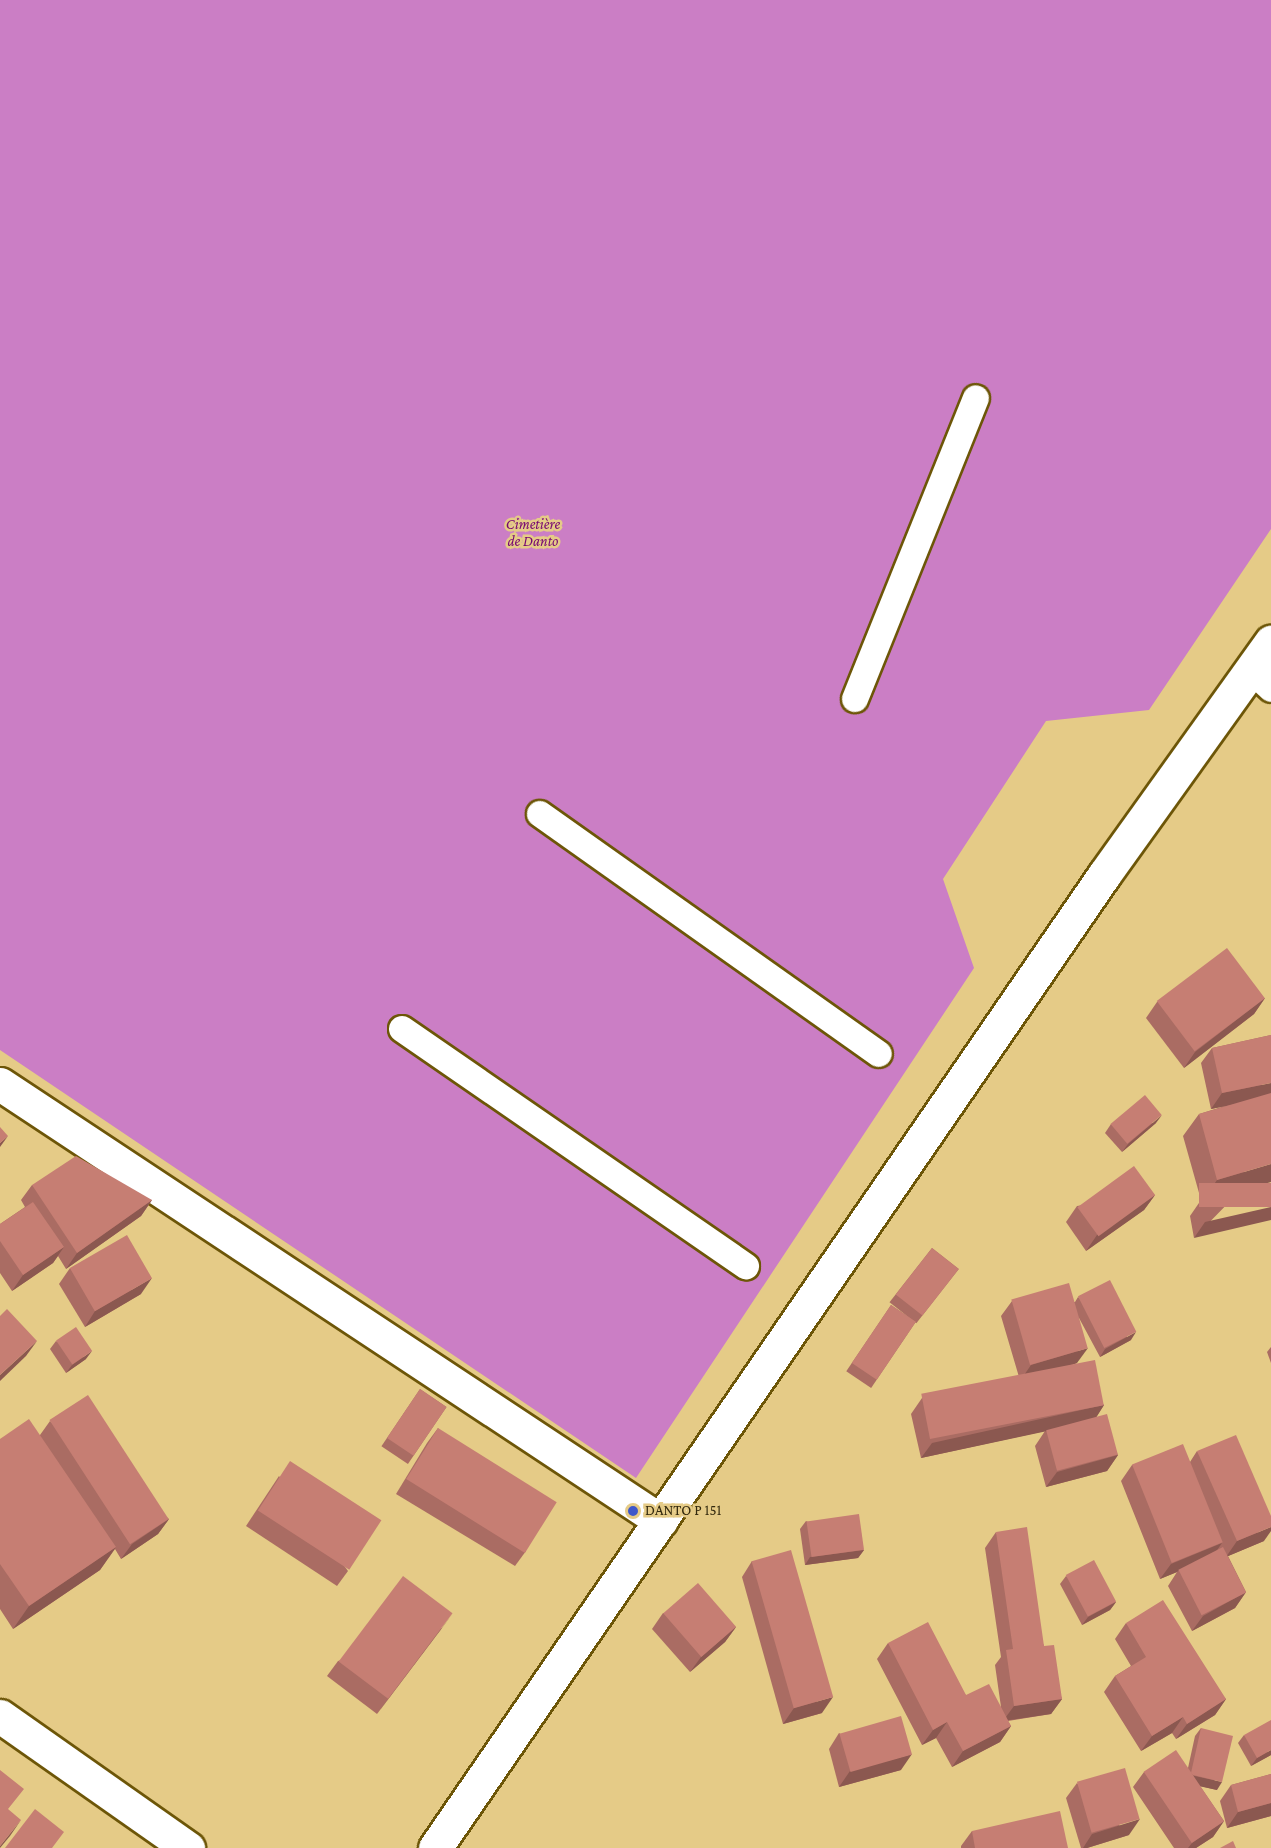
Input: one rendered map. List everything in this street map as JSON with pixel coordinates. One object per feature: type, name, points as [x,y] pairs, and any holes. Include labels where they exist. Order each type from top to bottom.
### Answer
[{"type":"street","points":[[435,1848],[1104,875],[1262,680],[1271,642]]},
{"type":"street","points":[[0,1084],[661,1521]]},
{"type":"street","points":[[0,1716],[188,1848]]},
{"type":"lane","points":[[855,699],[976,398]]},
{"type":"lane","points":[[540,814],[879,1054]]},
{"type":"lane","points":[[402,1029],[746,1266]]},
{"type":"green space","name":"Cimetière de Danto","points":[[0,0],[1271,0],[1271,529],[1149,710],[1046,721],[943,879],[974,968],[636,1478],[0,1050]]},
{"type":"building","points":[[1227,948],[1265,998],[1195,1051],[1157,1001]]},
{"type":"building","points":[[1271,1035],[1271,1083],[1222,1093],[1212,1048]]},
{"type":"building","points":[[1271,1093],[1271,1164],[1217,1180],[1199,1114]]},
{"type":"building","points":[[1145,1095],[1162,1115],[1127,1144],[1111,1124]]},
{"type":"building","points":[[0,1127],[8,1136],[0,1143]]},
{"type":"building","points":[[76,1156],[152,1200],[77,1253],[32,1185]]},
{"type":"building","points":[[1134,1166],[1155,1195],[1099,1236],[1077,1207]]},
{"type":"building","points":[[1199,1183],[1271,1183],[1271,1207],[1199,1207]]},
{"type":"building","points":[[33,1202],[64,1247],[23,1275],[0,1241],[0,1224]]},
{"type":"building","points":[[127,1235],[152,1278],[95,1311],[70,1268]]},
{"type":"building","points":[[932,1248],[959,1269],[922,1315],[896,1294]]},
{"type":"building","points":[[1110,1280],[1136,1332],[1104,1348],[1078,1296]]},
{"type":"building","points":[[1069,1283],[1088,1348],[1030,1365],[1011,1300]]},
{"type":"building","points":[[891,1305],[916,1322],[877,1380],[852,1363]]},
{"type":"building","points":[[7,1309],[37,1341],[0,1375],[0,1316]]},
{"type":"building","points":[[76,1327],[92,1351],[72,1364],[56,1340]]},
{"type":"building","points":[[1095,1360],[1104,1405],[930,1439],[921,1394]]},
{"type":"building","points":[[420,1389],[447,1407],[414,1456],[387,1438]]},
{"type":"building","points":[[88,1395],[169,1519],[130,1544],[49,1420]]},
{"type":"building","points":[[1107,1414],[1118,1455],[1057,1471],[1046,1430]]},
{"type":"building","points":[[29,1419],[116,1547],[29,1606],[0,1564],[0,1439]]},
{"type":"building","points":[[438,1428],[557,1502],[525,1553],[406,1479]]},
{"type":"building","points":[[1236,1435],[1271,1516],[1271,1527],[1237,1541],[1197,1451]]},
{"type":"building","points":[[1183,1444],[1223,1542],[1172,1563],[1132,1465]]},
{"type":"building","points":[[290,1461],[381,1520],[349,1570],[258,1510]]},
{"type":"building","points":[[859,1514],[864,1550],[812,1557],[807,1521]]},
{"type":"building","points":[[1027,1527],[1044,1646],[1054,1645],[1062,1699],[1014,1706],[1006,1650],[1013,1649],[996,1532]]},
{"type":"building","points":[[1223,1547],[1246,1592],[1202,1615],[1178,1570]]},
{"type":"building","points":[[791,1550],[833,1697],[794,1708],[752,1561]]},
{"type":"building","points":[[1094,1560],[1116,1601],[1088,1617],[1066,1575]]},
{"type":"building","points":[[403,1576],[453,1613],[388,1699],[339,1661]]},
{"type":"building","points":[[698,1583],[736,1627],[701,1657],[663,1613]]},
{"type":"building","points":[[1163,1600],[1226,1699],[1187,1724],[1183,1717],[1152,1736],[1115,1676],[1146,1657],[1126,1623]]},
{"type":"building","points":[[928,1622],[966,1695],[989,1684],[1011,1726],[963,1751],[947,1722],[933,1730],[888,1643]]},
{"type":"building","points":[[901,1716],[912,1754],[851,1772],[839,1734]]},
{"type":"building","points":[[1271,1720],[1271,1750],[1257,1758],[1244,1735]]},
{"type":"building","points":[[1201,1728],[1233,1736],[1222,1782],[1191,1773]]},
{"type":"building","points":[[1176,1750],[1224,1821],[1192,1843],[1144,1772]]},
{"type":"building","points":[[1125,1768],[1140,1819],[1092,1833],[1077,1782]]},
{"type":"building","points":[[0,1770],[24,1789],[8,1809],[21,1820],[0,1846]]},
{"type":"building","points":[[1271,1774],[1271,1803],[1238,1812],[1231,1785]]},
{"type":"building","points":[[35,1809],[64,1832],[52,1848],[5,1848]]},
{"type":"building","points":[[1060,1811],[1068,1848],[975,1848],[972,1831]]},
{"type":"building","points":[[1233,1841],[1236,1848],[1220,1848]]},
{"type":"place","name":"DANTO P 151","points":[[633,1511]]}]
